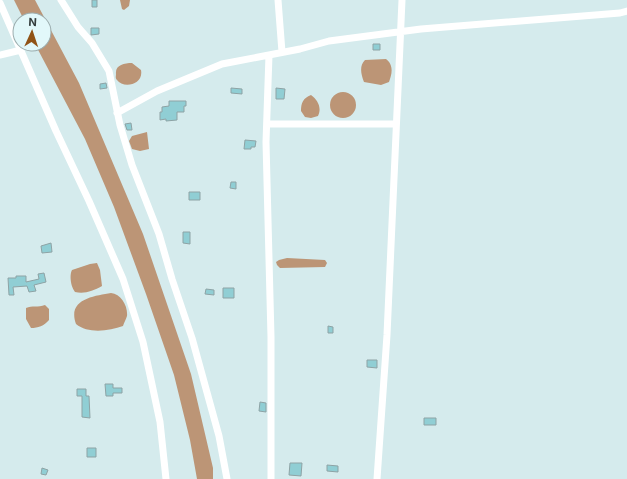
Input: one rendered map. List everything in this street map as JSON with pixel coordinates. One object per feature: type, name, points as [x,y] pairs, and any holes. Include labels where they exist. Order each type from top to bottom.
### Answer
[{"type":"street","points":[[61,0],[109,71],[117,113],[132,165],[159,234],[172,279],[192,338],[218,436],[227,479]]},
{"type":"street","points":[[278,0],[282,52]]},
{"type":"street","points":[[377,479],[386,335],[402,0]]},
{"type":"street","points":[[0,4],[12,30]]},
{"type":"street","points":[[117,113],[157,91],[222,64],[329,41],[400,32],[620,13],[627,11]]},
{"type":"street","points":[[0,55],[13,52]]},
{"type":"street","points":[[22,52],[123,279],[144,342],[160,422],[166,479]]},
{"type":"street","points":[[269,55],[267,124],[271,345],[270,479]]},
{"type":"street","points":[[267,124],[396,124]]},
{"type":"shaded area","points":[[14,0],[35,0],[41,12],[20,12]]},
{"type":"shaded area","points":[[120,0],[130,0],[129,6],[124,10],[122,9]]},
{"type":"shaded area","points":[[52,32],[79,83],[143,234],[191,374],[213,468],[213,479],[197,479],[190,440],[174,375],[114,207],[85,139],[39,52],[52,52]]},
{"type":"shaded area","points":[[386,59],[389,61],[391,67],[389,82],[381,85],[364,82],[361,70],[363,62],[365,60]]},
{"type":"shaded area","points":[[132,63],[141,70],[139,79],[128,85],[120,83],[116,79],[117,68],[123,64]]},
{"type":"shaded area","points":[[343,92],[352,96],[356,105],[352,114],[343,118],[334,114],[330,105],[334,96]]},
{"type":"shaded area","points":[[311,95],[316,99],[320,110],[318,116],[311,118],[305,117],[301,111],[301,106],[303,101]]},
{"type":"shaded area","points":[[147,132],[149,149],[140,151],[132,149],[129,141],[132,136]]},
{"type":"shaded area","points":[[287,258],[325,260],[327,263],[325,267],[280,268],[277,265],[276,262]]},
{"type":"shaded area","points":[[97,263],[100,270],[102,286],[89,292],[75,292],[71,281],[72,270]]},
{"type":"shaded area","points":[[111,293],[121,298],[125,305],[127,316],[123,326],[99,331],[86,329],[76,324],[74,316],[75,309],[79,304],[84,300]]},
{"type":"shaded area","points":[[45,305],[49,309],[49,320],[41,326],[31,328],[26,319],[26,308]]},
{"type":"building","points":[[92,0],[97,0],[97,7],[92,7]]},
{"type":"building","points":[[91,28],[99,28],[99,34],[91,35]]},
{"type":"building","points":[[373,44],[380,44],[380,50],[373,50]]},
{"type":"building","points":[[106,83],[107,88],[100,89],[100,84]]},
{"type":"building","points":[[231,88],[242,89],[242,94],[231,93]]},
{"type":"building","points":[[276,88],[285,89],[284,99],[276,99]]},
{"type":"building","points":[[169,101],[186,101],[184,112],[177,112],[177,120],[160,120],[160,112],[162,112],[162,107],[169,106]]},
{"type":"building","points":[[131,123],[132,130],[127,130],[125,124]]},
{"type":"building","points":[[245,140],[256,141],[255,147],[251,147],[251,149],[244,149]]},
{"type":"building","points":[[231,182],[236,182],[236,189],[230,188]]},
{"type":"building","points":[[189,192],[200,192],[200,200],[189,200]]},
{"type":"building","points":[[183,232],[190,232],[190,244],[183,243]]},
{"type":"building","points":[[51,243],[52,252],[42,253],[41,246]]},
{"type":"building","points":[[44,273],[46,282],[34,285],[36,291],[29,292],[27,286],[13,287],[14,295],[9,295],[8,278],[26,276],[26,282],[39,279],[38,274]]},
{"type":"building","points":[[223,288],[234,288],[234,298],[223,298]]},
{"type":"building","points":[[206,289],[214,290],[214,295],[205,294]]},
{"type":"building","points":[[328,326],[333,327],[333,333],[328,333]]},
{"type":"building","points":[[367,360],[377,360],[377,368],[367,367]]},
{"type":"building","points":[[105,384],[113,384],[113,388],[122,388],[122,393],[113,393],[113,396],[106,396]]},
{"type":"building","points":[[77,389],[86,389],[86,396],[89,396],[90,418],[82,417],[82,396],[77,396]]},
{"type":"building","points":[[260,402],[266,403],[266,412],[259,411]]},
{"type":"building","points":[[424,418],[436,418],[436,425],[424,425]]},
{"type":"building","points":[[87,448],[96,448],[96,457],[87,457]]},
{"type":"building","points":[[290,463],[302,463],[301,476],[289,475]]},
{"type":"building","points":[[327,465],[338,466],[338,472],[327,471]]},
{"type":"building","points":[[42,468],[48,470],[46,475],[41,474]]}]
